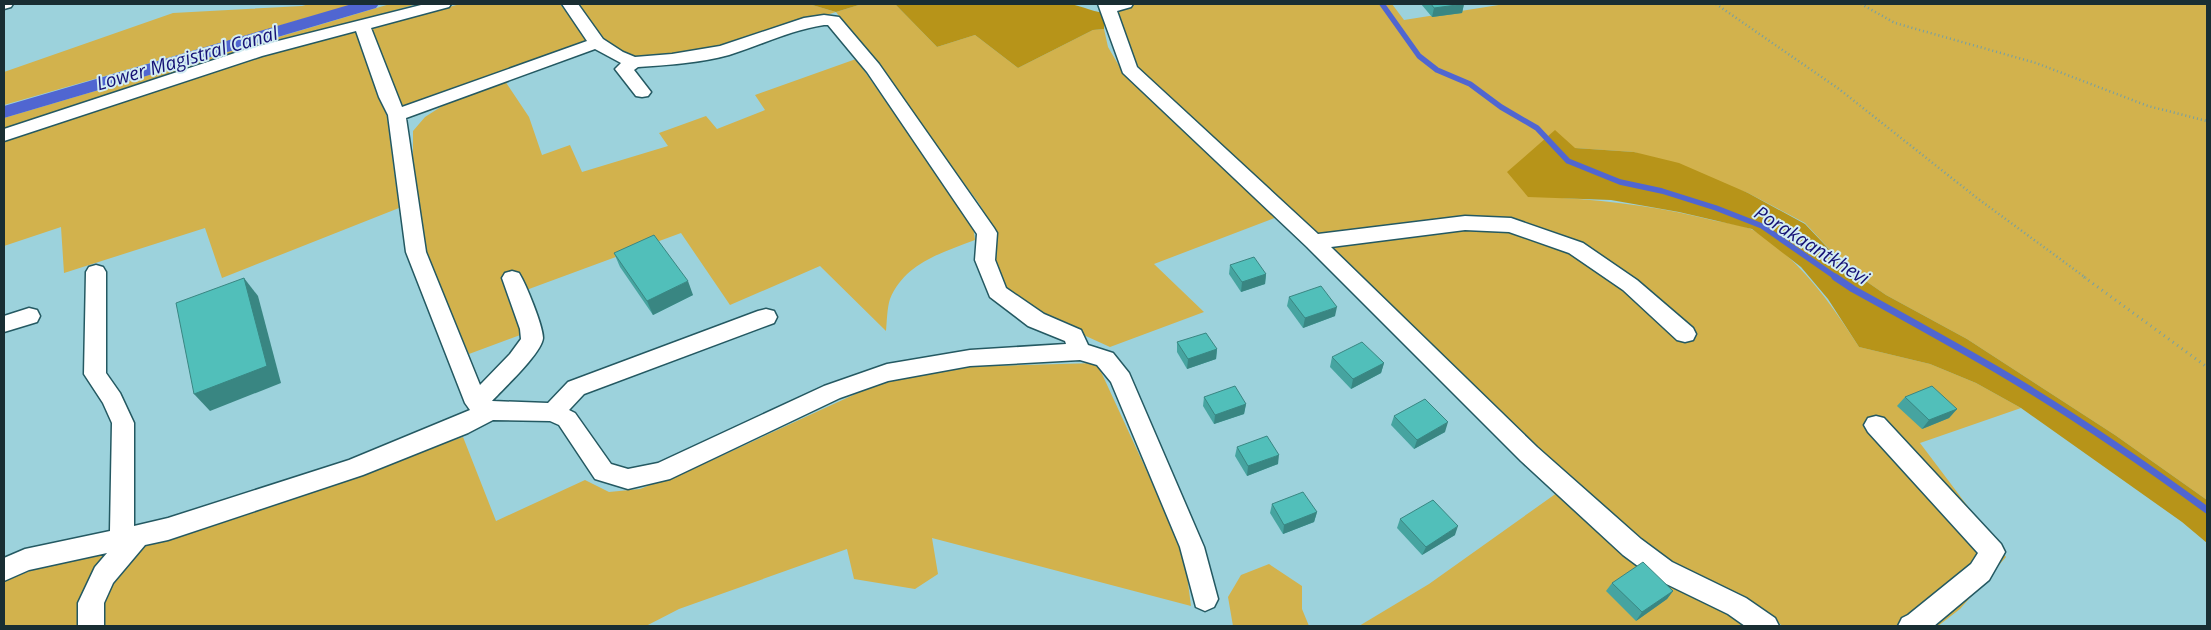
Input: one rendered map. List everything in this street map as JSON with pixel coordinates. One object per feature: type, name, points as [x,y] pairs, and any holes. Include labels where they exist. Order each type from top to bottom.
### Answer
[{"type":"street","points":[[4,135],[256,52],[443,4]]},
{"type":"street","points":[[570,4],[598,43],[617,56],[633,62],[672,59],[723,51],[804,23],[824,20],[833,21],[873,68],[987,233],[985,260],[997,292],[1036,320],[1073,336],[1080,352]]},
{"type":"street","points":[[1125,4],[1106,6],[1129,69],[1314,242],[1529,454],[1632,547],[1663,570],[1737,606],[1766,626]]},
{"type":"street","points":[[362,26],[396,116],[416,252],[483,407]]},
{"type":"street","points":[[396,116],[598,43]]},
{"type":"street","points":[[633,62],[624,69],[642,92]]},
{"type":"street","points":[[1314,242],[1465,223],[1511,225],[1576,248],[1630,285],[1684,334]]},
{"type":"street","points":[[91,626],[92,603],[104,575],[129,539],[123,423],[112,399],[95,374],[96,272]]},
{"type":"street","points":[[4,570],[25,560],[129,539],[168,529],[355,468],[460,426],[483,407],[529,347],[532,340],[531,330],[512,278]]},
{"type":"street","points":[[4,324],[29,316]]},
{"type":"street","points":[[553,412],[576,388],[766,317]]},
{"type":"street","points":[[483,407],[553,412],[568,419],[603,472],[628,479],[662,472],[832,392],[887,373],[970,358],[1080,352],[1097,354],[1108,359],[1121,379],[1192,547],[1205,600]]},
{"type":"street","points":[[1876,425],[1992,552],[1980,572],[1917,624],[1911,626]]},
{"type":"path","points":[[1716,4],[1839,88],[1977,198],[2207,367]]},
{"type":"path","points":[[1861,4],[1895,22],[2036,63],[2148,106],[2207,121]]},
{"type":"shaded area","points":[[309,4],[355,4],[4,105],[4,72],[173,13],[302,6]]},
{"type":"shaded area","points":[[390,4],[417,4],[353,22],[387,117],[399,208],[222,278],[205,228],[64,273],[61,227],[4,246],[4,118]]},
{"type":"shaded area","points":[[460,4],[560,4],[588,40],[403,106],[396,98],[372,29]]},
{"type":"shaded area","points":[[578,4],[809,4],[836,12],[726,47],[688,53],[639,57],[620,54],[606,41]]},
{"type":"shaded area","points":[[809,4],[862,4],[836,12]]},
{"type":"shaded area","points":[[862,4],[895,4],[937,47],[975,35],[1018,68],[1093,30],[1104,29],[1108,47],[1125,76],[1277,217],[1154,264],[1204,312],[1110,347],[1046,318],[1011,295],[1000,282],[995,257],[997,233],[978,202],[836,12]]},
{"type":"shaded area","points":[[895,4],[1070,4],[1105,13],[1104,29],[1093,30],[1018,68],[975,35],[937,47]]},
{"type":"shaded area","points":[[1111,4],[1392,4],[1404,20],[1505,4],[2207,4],[2207,500],[2115,435],[1967,339],[1886,295],[1847,268],[1805,223],[1748,193],[1634,152],[1575,148],[1562,198],[1621,203],[1659,209],[1740,225],[1753,230],[1785,254],[1813,282],[1859,347],[1930,364],[1976,383],[2021,408],[1920,443],[2006,557],[1960,609],[1938,626],[1783,626],[1729,590],[1672,566],[1639,542],[1525,438],[1389,306],[1334,249],[1289,210],[1134,66]]},
{"type":"shaded area","points":[[856,59],[973,226],[975,240],[925,261],[905,276],[890,299],[886,331],[820,266],[730,305],[681,233],[507,297],[523,334],[469,354],[422,250],[413,174],[413,131],[425,117],[450,101],[505,81],[529,117],[542,155],[570,145],[582,172],[668,146],[659,133],[706,116],[717,129],[765,110],[755,95]]},
{"type":"shaded area","points":[[1555,130],[1575,148],[1634,152],[1679,163],[1748,193],[1805,224],[1847,268],[1886,295],[1967,339],[2115,435],[2207,500],[2207,543],[2182,522],[2021,408],[1976,383],[1930,364],[1859,347],[1828,299],[1801,267],[1752,229],[1679,212],[1611,200],[1528,197],[1507,172]]},
{"type":"shaded area","points":[[1097,363],[1184,552],[1191,606],[932,538],[938,574],[915,589],[854,579],[847,549],[679,609],[646,626],[4,626],[4,581],[40,567],[226,518],[463,437],[496,521],[585,480],[609,492],[640,489],[708,462],[888,379],[957,367]]},
{"type":"shaded area","points":[[1561,490],[1747,626],[1359,626],[1429,584]]},
{"type":"shaded area","points":[[1269,564],[1302,586],[1302,609],[1309,626],[1233,626],[1228,597],[1241,575]]},
{"type":"building","points":[[1431,4],[1464,4],[1434,8]]},
{"type":"building","points":[[654,235],[688,281],[647,301],[614,253]]},
{"type":"building","points":[[1254,257],[1266,274],[1242,282],[1230,265]]},
{"type":"building","points":[[244,278],[267,366],[194,394],[176,303]]},
{"type":"building","points":[[1321,286],[1337,307],[1305,318],[1289,297]]},
{"type":"building","points":[[1206,333],[1217,349],[1188,359],[1177,342]]},
{"type":"building","points":[[1362,342],[1384,363],[1353,379],[1332,357]]},
{"type":"building","points":[[1235,386],[1246,404],[1215,415],[1204,397]]},
{"type":"building","points":[[1932,386],[1957,409],[1929,420],[1905,397]]},
{"type":"building","points":[[1425,399],[1448,422],[1417,440],[1394,416]]},
{"type":"building","points":[[1267,436],[1279,455],[1248,466],[1237,447]]},
{"type":"building","points":[[1303,492],[1317,512],[1284,525],[1272,504]]},
{"type":"building","points":[[1433,500],[1458,526],[1426,547],[1400,519]]},
{"type":"building","points":[[1643,562],[1673,591],[1642,612],[1612,583]]},
{"type":"waterway","name":"Lower Magistral Canal","points":[[4,112],[370,4]]},
{"type":"waterway","name":"Porakaantkhevi","points":[[1382,4],[1419,56],[1437,70],[1470,84],[1501,107],[1537,128],[1568,161],[1620,182],[1662,191],[1716,208],[1762,226],[1837,278]]},
{"type":"waterway","name":"Porakaantkhevi","points":[[1835,277],[1999,371],[2052,404],[2207,510]]}]
